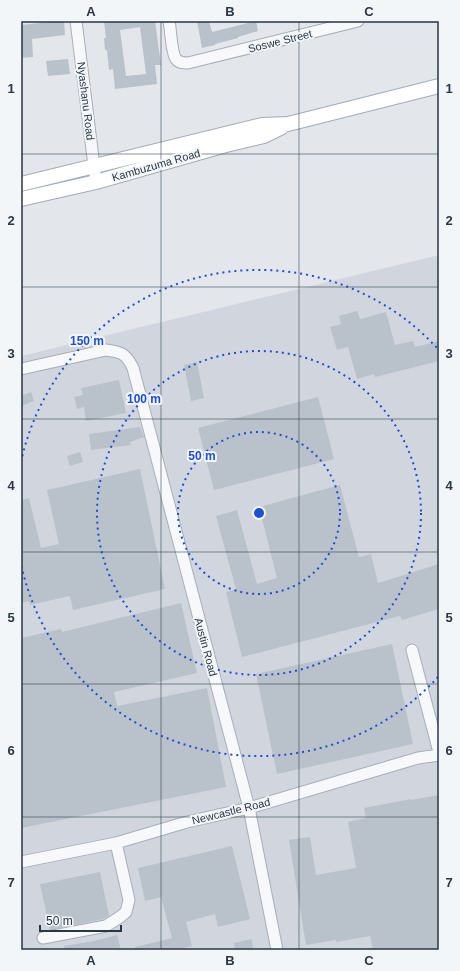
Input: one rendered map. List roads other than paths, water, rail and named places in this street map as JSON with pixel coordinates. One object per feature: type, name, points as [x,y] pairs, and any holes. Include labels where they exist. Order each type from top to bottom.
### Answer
[{"type":"main road","name":"Kambuzuma Road","points":[[21,184],[262,125],[288,124],[439,86]]},
{"type":"main road","name":"Kambuzuma Road","points":[[21,199],[96,182],[226,145],[264,136],[288,124]]},
{"type":"street","name":"Nyashanu Road","points":[[76,21],[96,182]]},
{"type":"street","name":"Soswe Street","points":[[169,21],[176,59],[181,63],[188,64],[358,21]]},
{"type":"street","name":"Austin Road","points":[[21,369],[106,350],[118,351],[127,357],[133,368],[249,808],[277,950]]},
{"type":"street","points":[[412,650],[439,752]]},
{"type":"street","name":"Newcastle Road","points":[[21,862],[116,843],[187,822],[249,808],[418,758],[439,755]]},
{"type":"street","points":[[42,938],[106,926],[126,912],[128,900],[116,843]]}]
